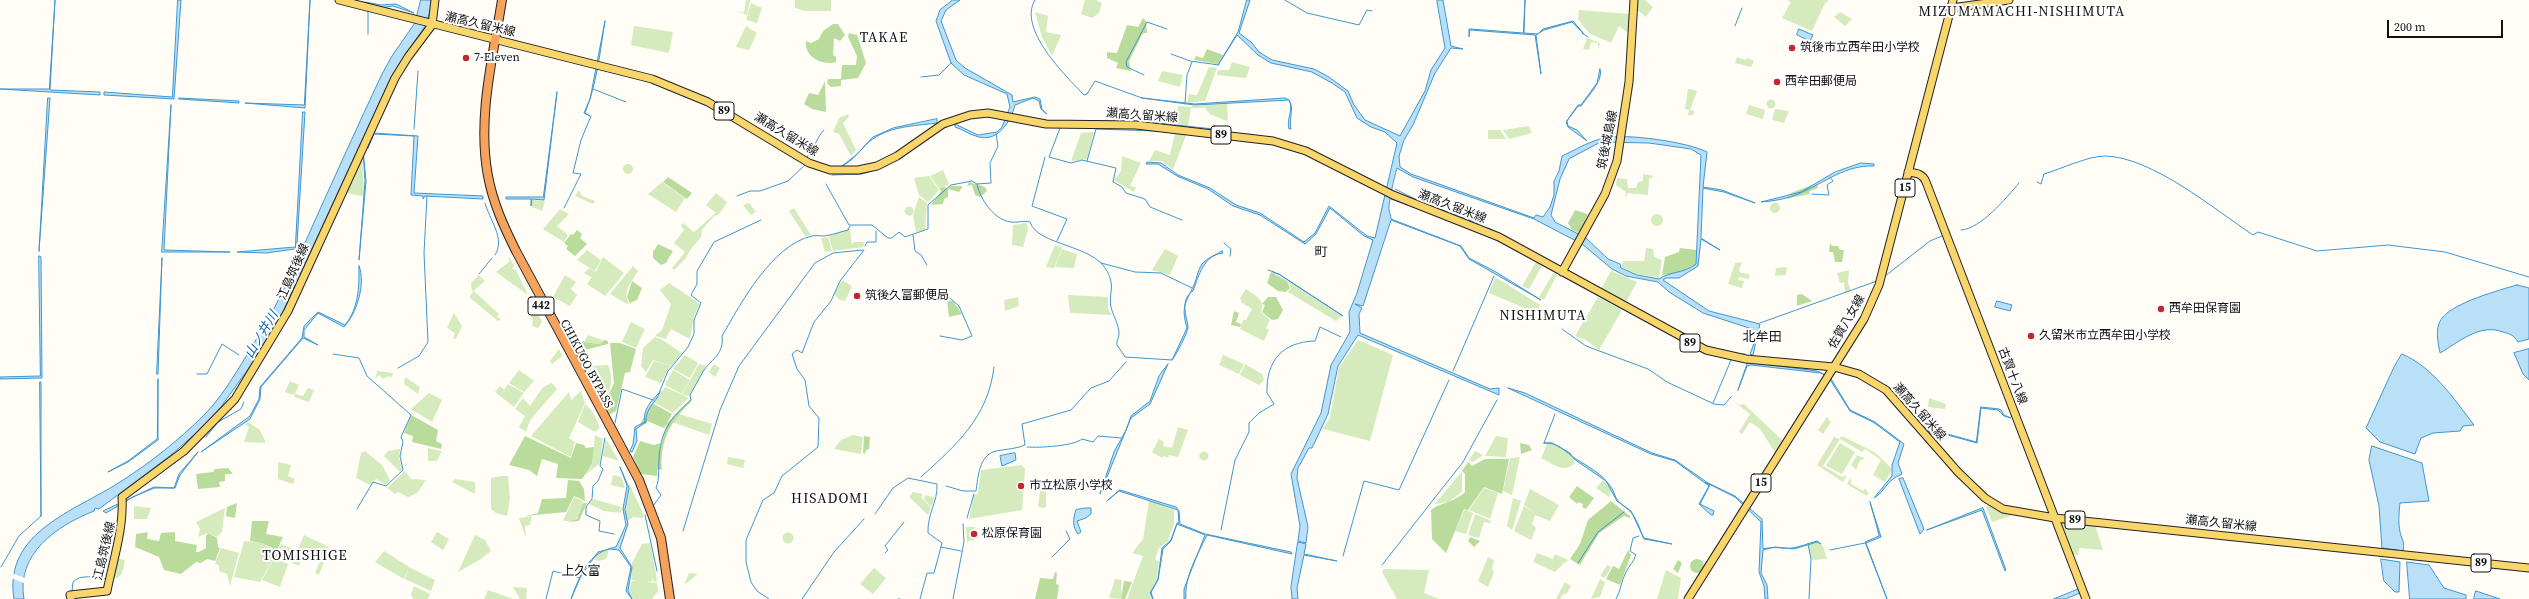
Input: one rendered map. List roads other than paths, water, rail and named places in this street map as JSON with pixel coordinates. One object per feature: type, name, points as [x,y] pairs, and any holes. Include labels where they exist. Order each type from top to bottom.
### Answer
[{"type":"highway","name":"CHIKUGO BYPASS","points":[[497,0],[493,39],[479,127],[482,169],[489,197],[513,253],[637,481],[656,539],[667,598]]},
{"type":"highway","name":"CHIKUGO BYPASS","points":[[493,39],[502,0]]},
{"type":"main road","name":"瀬高久留米線","points":[[339,0],[664,83],[708,102],[809,163],[830,170],[858,170],[877,166],[943,124],[956,118],[988,113],[1046,124],[1136,125],[1268,140],[1313,154],[1393,195],[1499,237],[1706,350],[1746,359],[1834,367],[1859,374],[1886,390],[1958,472],[1985,498],[2003,509],[2055,518],[2529,568]]},
{"type":"main road","name":"江島筑後線","points":[[71,599],[70,595],[107,591],[118,533],[124,518],[122,497],[197,439],[235,400],[288,311],[395,78],[430,24],[436,0]]},
{"type":"main road","name":"筑後城島線","points":[[1562,272],[1605,194],[1616,161],[1629,82],[1634,0]]},
{"type":"main road","points":[[1952,4],[2009,0]]},
{"type":"main road","name":"佐賀八女線","points":[[1688,599],[1834,367],[1874,299],[1952,4]]},
{"type":"main road","name":"古賀十八線","points":[[1908,172],[1924,177],[2086,599]]},
{"type":"water","points":[[55,0],[50,90],[100,92],[100,95],[0,89],[49,89]]},
{"type":"water","points":[[178,0],[181,0],[174,99],[104,95],[104,92],[172,97]]},
{"type":"water","points":[[310,0],[305,108],[245,103],[304,105]]},
{"type":"water","name":"山ノ井川","points":[[421,0],[433,0],[426,25],[399,64],[389,82],[279,320],[249,368],[218,411],[204,426],[171,455],[99,509],[95,508],[94,511],[66,525],[42,544],[33,555],[26,568],[23,583],[24,599],[14,599],[14,576],[20,557],[31,540],[46,526],[120,482],[164,451],[204,415],[227,386],[267,322],[281,295],[382,74],[392,56],[419,17],[417,16]]},
{"type":"water","points":[[953,0],[960,0],[946,10],[941,21],[956,60],[965,68],[1012,95],[1013,102],[1035,97],[1040,99],[1042,110],[1039,101],[1033,98],[1015,105],[1003,129],[986,138],[973,135],[955,127],[955,124],[978,135],[997,132],[1002,127],[1010,107],[1007,94],[964,75],[951,63],[936,21],[940,10]]},
{"type":"water","points":[[1247,0],[1250,0],[1239,33],[1252,43],[1259,52],[1272,60],[1314,69],[1329,77],[1348,91],[1354,105],[1365,120],[1400,136],[1425,91],[1431,70],[1445,48],[1437,2],[1437,0],[1443,0],[1451,46],[1463,49],[1451,48],[1435,73],[1413,125],[1404,140],[1399,156],[1400,167],[1411,174],[1534,218],[1536,215],[1543,217],[1550,207],[1554,195],[1554,181],[1559,171],[1562,156],[1593,141],[1614,137],[1656,139],[1698,148],[1707,152],[1703,187],[1722,190],[1755,203],[1724,192],[1703,188],[1701,238],[1720,250],[1701,239],[1698,266],[1679,278],[1666,278],[1663,280],[1709,311],[1760,324],[1753,355],[1750,354],[1756,338],[1755,333],[1749,328],[1703,313],[1669,292],[1658,282],[1626,276],[1612,269],[1582,244],[1534,219],[1413,177],[1397,168],[1393,182],[1389,210],[1391,219],[1461,246],[1469,258],[1496,272],[1541,300],[1469,259],[1460,246],[1391,220],[1363,306],[1355,304],[1362,308],[1359,314],[1360,333],[1490,389],[1499,388],[1499,395],[1358,335],[1338,366],[1328,414],[1312,448],[1309,448],[1298,468],[1297,478],[1308,527],[1306,543],[1298,541],[1300,526],[1291,474],[1321,413],[1331,365],[1350,332],[1349,312],[1357,293],[1373,240],[1364,236],[1330,208],[1316,234],[1305,244],[1260,215],[1233,206],[1208,189],[1177,176],[1158,164],[1146,164],[1147,162],[1161,163],[1178,175],[1210,188],[1236,205],[1260,213],[1304,242],[1315,233],[1329,206],[1367,236],[1375,238],[1397,143],[1385,132],[1371,127],[1357,118],[1345,92],[1332,83],[1312,72],[1271,63],[1258,55],[1237,35],[1218,65],[1238,32]],"holes":[[[1601,142],[1649,143],[1691,149],[1701,155],[1696,264],[1686,269],[1663,276],[1659,279],[1637,275],[1621,268],[1620,264],[1608,259],[1586,238],[1555,222],[1551,215],[1560,179],[1569,159]]]},
{"type":"water","points":[[1525,0],[1524,33],[1538,34],[1536,35],[1541,74],[1535,35],[1470,30],[1469,37],[1469,29],[1523,33]]},
{"type":"water","points":[[365,2],[381,5],[396,4],[414,13],[393,6],[380,8],[369,3],[368,11]]},
{"type":"water","points":[[605,21],[598,67],[590,98]]},
{"type":"water","points":[[1573,21],[1584,34],[1572,22],[1544,30],[1539,33],[1543,29]]},
{"type":"water","points":[[1799,29],[1813,35],[1810,41],[1797,35]]},
{"type":"water","points":[[1600,69],[1600,78],[1595,88],[1581,106],[1578,106],[1567,121],[1568,126],[1577,130],[1587,141],[1568,127],[1566,122],[1578,105],[1581,105],[1597,83]]},
{"type":"water","points":[[557,92],[544,200],[532,199],[531,206],[531,199],[506,199],[506,197],[543,197]]},
{"type":"water","points":[[48,98],[50,98],[39,251]]},
{"type":"water","points":[[1142,98],[1195,104],[1285,98],[1289,100],[1195,105]]},
{"type":"water","points":[[179,99],[239,101],[239,103]]},
{"type":"water","points":[[171,105],[164,250],[230,252],[162,252]]},
{"type":"water","points":[[1291,107],[1291,129],[1289,129],[1288,125]]},
{"type":"water","points":[[303,112],[305,112],[297,244],[295,249],[266,253],[237,252],[295,247]]},
{"type":"water","points":[[937,119],[937,123],[910,126],[884,133],[869,142],[856,155],[873,137],[893,128]]},
{"type":"water","points":[[373,133],[418,136],[414,193],[483,196],[483,199],[425,196],[423,199],[423,196],[411,195],[414,136],[374,134],[368,148]]},
{"type":"water","points":[[363,150],[366,181],[359,260],[365,181]]},
{"type":"water","points":[[1861,163],[1874,164],[1874,166],[1854,168],[1795,195],[1761,202],[1801,192],[1835,172]]},
{"type":"water","points":[[1222,251],[1223,253],[1211,258],[1203,267],[1193,291],[1190,294],[1202,264],[1208,259]]},
{"type":"water","points":[[39,256],[41,257],[42,378],[0,379],[0,377],[40,376]]},
{"type":"water","points":[[162,258],[158,374],[157,374]]},
{"type":"water","points":[[359,266],[361,273],[361,289],[359,298],[353,314],[344,327],[318,313],[304,330],[304,337],[318,345],[303,338],[261,387],[260,399],[250,419],[201,452],[250,416],[259,399],[260,387],[302,338],[304,326],[318,312],[345,325],[356,304]]},
{"type":"water","points":[[1273,272],[1279,274],[1343,316],[1280,275]]},
{"type":"water","points":[[2517,285],[2529,288],[2529,339],[2518,342],[2508,333],[2486,330],[2462,339],[2440,353],[2437,335],[2438,325],[2443,317],[2467,302]]},
{"type":"water","points":[[1997,301],[2012,305],[2010,311],[1995,307]]},
{"type":"water","points":[[1185,305],[1188,329],[1182,344],[1172,360],[1187,328],[1184,315]]},
{"type":"water","points":[[2529,349],[2529,380],[2523,374],[2514,353]]},
{"type":"water","points":[[2402,354],[2424,367],[2433,375],[2451,395],[2474,425],[2463,426],[2460,431],[2433,433],[2421,438],[2415,454],[2380,442],[2366,428],[2394,367]]},
{"type":"water","points":[[1748,362],[1817,371],[1830,377],[1850,410],[1875,422],[1904,444],[1898,463],[1902,474],[1892,480],[1874,498],[1892,476],[1892,465],[1900,442],[1873,422],[1850,411],[1829,378],[1821,373],[1751,365],[1747,366],[1738,390]]},
{"type":"water","points":[[1168,364],[1150,404],[1131,418],[1100,494],[1114,452],[1126,430],[1131,416],[1150,401],[1159,376]]},
{"type":"water","points":[[158,379],[158,440],[128,462],[108,472],[128,461],[157,439]]},
{"type":"water","points":[[40,382],[41,382],[41,516]]},
{"type":"water","points":[[1508,388],[1525,393],[1652,453],[1675,460],[1708,483],[1735,496],[1762,519],[1763,549],[1772,548],[1763,550],[1761,573],[1767,585],[1768,599],[1765,599],[1764,586],[1759,572],[1761,522],[1735,497],[1705,482],[1710,485],[1700,504],[1714,511],[1713,515],[1711,515],[1699,504],[1709,486],[1675,461],[1651,454]]},
{"type":"water","points":[[660,392],[647,413],[646,422],[636,429],[637,441],[632,452],[630,451],[633,444],[635,427],[645,422],[644,418],[646,409]]},
{"type":"water","points":[[1981,407],[1999,409],[2004,415],[2011,418],[2004,416],[1998,410],[1981,408],[1977,443],[1944,434],[1934,437],[1923,426],[1935,436],[1944,433],[1976,442]]},
{"type":"water","points":[[2372,446],[2422,463],[2429,501],[2400,503],[2399,525],[2404,548],[2403,551],[2382,548],[2379,506],[2369,460]]},
{"type":"water","points":[[198,452],[180,475],[174,488],[179,474]]},
{"type":"water","points":[[1015,453],[1016,460],[1002,466],[1000,456]]},
{"type":"water","points":[[1572,456],[1604,478],[1612,489],[1618,501],[1622,505],[1617,501],[1606,481],[1574,459]]},
{"type":"water","points":[[620,467],[629,488],[625,510],[628,524],[620,548],[632,567],[628,591],[632,599],[626,591],[631,567],[619,550],[606,550],[616,547],[626,525],[623,509],[627,486]]},
{"type":"water","points":[[1903,478],[1924,529],[1920,534],[1899,479]]},
{"type":"water","points":[[154,487],[174,488],[154,488],[133,497],[106,513],[103,511]]},
{"type":"water","points":[[1120,490],[1176,507],[1179,511],[1180,524],[1205,534],[1291,552],[1292,554],[1207,535],[1197,555],[1205,535],[1177,524],[1171,541],[1163,549],[1158,580],[1151,592],[1153,599],[1150,593],[1158,579],[1162,548],[1171,540],[1177,523],[1179,523],[1178,510],[1119,491],[1107,501]]},
{"type":"water","points":[[1870,502],[1881,537],[1866,543],[1887,599],[1865,542],[1879,536]]},
{"type":"water","points":[[1091,508],[1091,514],[1086,518],[1077,521],[1081,532],[1078,534],[1074,525],[1075,513],[1076,510]]},
{"type":"water","points":[[1983,508],[2006,570],[2005,571],[1982,510],[1927,530]]},
{"type":"water","points":[[1632,514],[1638,523],[1644,538],[1672,544],[1644,539]]},
{"type":"water","points":[[1817,541],[1821,544],[1817,542],[1794,549],[1786,548]]},
{"type":"water","points":[[1298,542],[1306,544],[1304,554],[1337,561],[1304,555],[1297,588],[1298,599],[1292,599],[1291,587]]},
{"type":"water","points":[[606,550],[598,554],[594,557],[598,552]]},
{"type":"water","points":[[594,557],[581,576],[571,599],[582,573]]},
{"type":"water","points":[[2381,559],[2400,562],[2399,592],[2395,592],[2384,581]]},
{"type":"water","points":[[2407,562],[2429,565],[2444,588],[2466,595],[2466,599],[2410,599]]},
{"type":"water","points":[[1188,578],[1186,598],[1184,599],[1184,589]]},
{"type":"water","points":[[2079,589],[2080,593],[2065,599],[2054,599]]},
{"type":"water","points":[[2476,591],[2500,599],[2474,599]]},
{"type":"waterway","points":[[1035,0],[1031,12],[1038,38],[1056,64],[1084,95],[1087,94],[1095,81],[1142,98]]},
{"type":"waterway","points":[[1285,0],[1307,13],[1359,25],[1367,10],[1372,11]]},
{"type":"waterway","points":[[1735,26],[1742,8]]},
{"type":"waterway","points":[[368,11],[368,34]]},
{"type":"waterway","points":[[1144,75],[1127,67],[1126,62],[1147,22],[1167,29]]},
{"type":"waterway","points":[[1582,33],[1588,37]]},
{"type":"waterway","points":[[1171,54],[1190,61],[1219,65]]},
{"type":"waterway","points":[[1185,104],[1187,75],[1192,62]]},
{"type":"waterway","points":[[921,77],[939,75],[951,63]]},
{"type":"waterway","points":[[414,129],[418,71]]},
{"type":"waterway","points":[[593,89],[626,102]]},
{"type":"waterway","points":[[564,208],[581,174],[573,173],[581,140],[591,116]]},
{"type":"waterway","points":[[1073,121],[1135,121]]},
{"type":"waterway","points":[[1138,121],[1223,130]]},
{"type":"waterway","points":[[942,129],[948,126]]},
{"type":"waterway","points":[[1060,128],[1049,157],[1071,163],[1082,160],[1116,168],[1113,182],[1122,187],[1126,193],[1145,199],[1150,207],[1182,220]]},
{"type":"waterway","points":[[1087,161],[1096,129],[1156,131]]},
{"type":"waterway","points":[[807,157],[824,130]]},
{"type":"waterway","points":[[996,134],[998,146],[990,163],[991,183],[977,184],[981,196],[989,208],[1005,220],[1011,222],[1030,222],[1035,230],[1043,236],[1090,255],[1100,262],[1110,277],[1110,302],[1119,330],[1117,345],[1125,357],[1172,360]]},
{"type":"waterway","points":[[2037,182],[2041,184],[2044,174],[2091,158],[2105,156],[2123,159],[2142,165],[2182,186],[2253,235],[2258,232],[2317,251],[2388,245],[2445,252],[2529,277]]},
{"type":"waterway","points":[[1045,157],[1032,206],[1067,219],[1057,241]]},
{"type":"waterway","points":[[832,175],[862,174],[875,170],[896,160]]},
{"type":"waterway","points":[[737,196],[750,191],[760,191],[788,181],[806,164]]},
{"type":"waterway","points":[[1812,194],[1829,195],[1827,185],[1833,181],[1830,177]]},
{"type":"waterway","points":[[826,184],[849,225],[872,225],[888,238],[892,238],[899,232],[905,237],[928,229],[928,205],[951,185],[972,181],[977,184]]},
{"type":"waterway","points":[[1961,230],[1969,228],[1985,219],[2019,183]]},
{"type":"waterway","points":[[1395,189],[1423,203]]},
{"type":"waterway","points":[[398,368],[419,356],[428,342],[424,253],[427,196]]},
{"type":"waterway","points":[[1391,199],[1432,214]]},
{"type":"waterway","points":[[485,203],[498,236],[498,249],[495,255]]},
{"type":"waterway","points":[[1429,205],[1480,224]]},
{"type":"waterway","points":[[659,393],[668,371],[688,347],[694,334],[694,320],[701,303],[691,295],[697,284],[697,271],[714,242],[761,220]]},
{"type":"waterway","points":[[653,506],[661,495],[656,488],[661,441],[664,433],[677,413],[691,400],[690,395],[704,370],[720,352],[722,336],[748,292],[771,263],[797,242],[812,236],[827,236],[848,230],[850,226]]},
{"type":"waterway","points":[[1488,228],[1505,236]]},
{"type":"waterway","points":[[865,246],[867,242],[876,242],[876,231]]},
{"type":"waterway","points":[[913,235],[915,251],[921,255],[927,265]]},
{"type":"waterway","points":[[1885,276],[1930,241],[1942,236]]},
{"type":"waterway","points":[[1494,239],[1530,258]]},
{"type":"waterway","points":[[1224,243],[1231,249],[1230,256]]},
{"type":"waterway","points":[[683,531],[720,410],[739,366],[815,263],[833,253],[863,250]]},
{"type":"waterway","points":[[769,599],[757,591],[751,582],[746,562],[746,540],[763,500],[774,493],[782,476],[818,447],[819,418],[809,406],[805,380],[797,369],[792,354],[797,350],[802,353],[814,322],[831,301],[840,281],[864,250]]},
{"type":"waterway","points":[[479,274],[492,258]]},
{"type":"waterway","points":[[1538,262],[1557,273]]},
{"type":"waterway","points":[[1101,263],[1135,272],[1161,273],[1192,288]]},
{"type":"waterway","points":[[1268,270],[1274,272]]},
{"type":"waterway","points":[[1453,371],[1494,276]]},
{"type":"waterway","points":[[1562,276],[1700,351]]},
{"type":"waterway","points":[[1760,323],[1877,281]]},
{"type":"waterway","points":[[940,336],[962,340],[972,336],[959,306],[950,298]]},
{"type":"waterway","points":[[1221,530],[1235,460],[1249,432],[1249,423],[1259,413],[1274,404],[1267,393],[1267,381],[1273,362],[1285,349],[1304,342],[1315,341],[1320,327],[1341,337]]},
{"type":"waterway","points":[[1562,329],[1586,346],[1648,369],[1667,382],[1714,404],[1724,405],[1731,397]]},
{"type":"waterway","name":"山ノ井川","points":[[197,374],[207,374],[222,344],[239,355]]},
{"type":"waterway","points":[[1701,344],[1715,349]]},
{"type":"waterway","points":[[333,354],[359,358],[367,376],[411,415],[401,437],[403,442],[400,456],[403,470],[386,486],[373,482],[357,509]]},
{"type":"waterway","points":[[1738,354],[1745,354]]},
{"type":"waterway","points":[[1717,356],[1741,361]]},
{"type":"waterway","points":[[1713,403],[1731,360]]},
{"type":"waterway","points":[[946,486],[963,491],[976,491],[980,467],[990,453],[1025,445],[1022,424],[1071,410],[1091,388],[1109,381],[1126,362]]},
{"type":"waterway","points":[[921,477],[958,442],[977,416],[991,385],[994,367]]},
{"type":"waterway","points":[[1343,556],[1364,481],[1399,490],[1449,380]]},
{"type":"waterway","points":[[615,423],[622,389],[653,400]]},
{"type":"waterway","points":[[1382,565],[1463,462],[1497,400]]},
{"type":"waterway","points":[[206,437],[218,422],[241,409],[244,402]]},
{"type":"waterway","points":[[1544,443],[1555,414]]},
{"type":"waterway","points":[[1027,447],[1064,445],[1082,439],[1093,442],[1098,436],[1121,438]]},
{"type":"waterway","points":[[605,438],[600,466],[603,469],[598,481],[593,486],[592,499],[586,507],[586,515],[600,521],[599,531],[614,534]]},
{"type":"waterway","points":[[875,514],[893,488],[908,478],[937,484],[936,497],[929,520],[928,533],[942,543],[934,573],[927,573],[920,599]]},
{"type":"waterway","points":[[967,518],[974,494]]},
{"type":"waterway","points":[[1578,563],[1598,532],[1624,512]]},
{"type":"waterway","points":[[645,515],[657,571]]},
{"type":"waterway","points":[[1,567],[19,536],[41,516]]},
{"type":"waterway","points":[[802,599],[834,552],[864,519]]},
{"type":"waterway","points":[[885,553],[888,550],[885,546],[904,522]]},
{"type":"waterway","points":[[953,599],[964,542],[963,524]]},
{"type":"waterway","points":[[1052,557],[1070,539],[1066,531]]},
{"type":"waterway","points":[[1616,599],[1624,575],[1636,555],[1630,551],[1633,538],[1639,536]]},
{"type":"waterway","points":[[1830,550],[1865,543]]},
{"type":"waterway","points":[[1808,544],[1811,559],[1809,599]]},
{"type":"waterway","points":[[941,547],[961,551]]},
{"type":"waterway","points":[[546,599],[553,571],[580,578]]},
{"type":"waterway","points":[[72,591],[73,582],[76,579],[84,577],[106,579]]},
{"type":"place","name":"筑後市立西牟田小学校","points":[[1792,48]]},
{"type":"place","name":"7-Eleven","points":[[466,58]]},
{"type":"place","name":"西牟田郵便局","points":[[1777,82]]},
{"type":"place","name":"筑後久富郵便局","points":[[857,296]]},
{"type":"place","name":"西牟田保育園","points":[[2161,309]]},
{"type":"place","name":"久留米市立西牟田小学校","points":[[2031,336]]},
{"type":"place","name":"市立松原小学校","points":[[1021,486]]},
{"type":"place","name":"松原保育園","points":[[974,534]]},
{"type":"district","name":"MIZUMAMACHI-NISHIMUTA","points":[[2022,12]]},
{"type":"district","name":"TAKAE","points":[[884,38]]},
{"type":"district","name":"町","points":[[1321,253]]},
{"type":"district","name":"NISHIMUTA","points":[[1543,316]]},
{"type":"district","name":"北牟田","points":[[1762,338]]},
{"type":"district","name":"HISADOMI","points":[[830,499]]},
{"type":"district","name":"TOMISHIGE","points":[[305,556]]},
{"type":"district","name":"上久富","points":[[581,572]]}]
